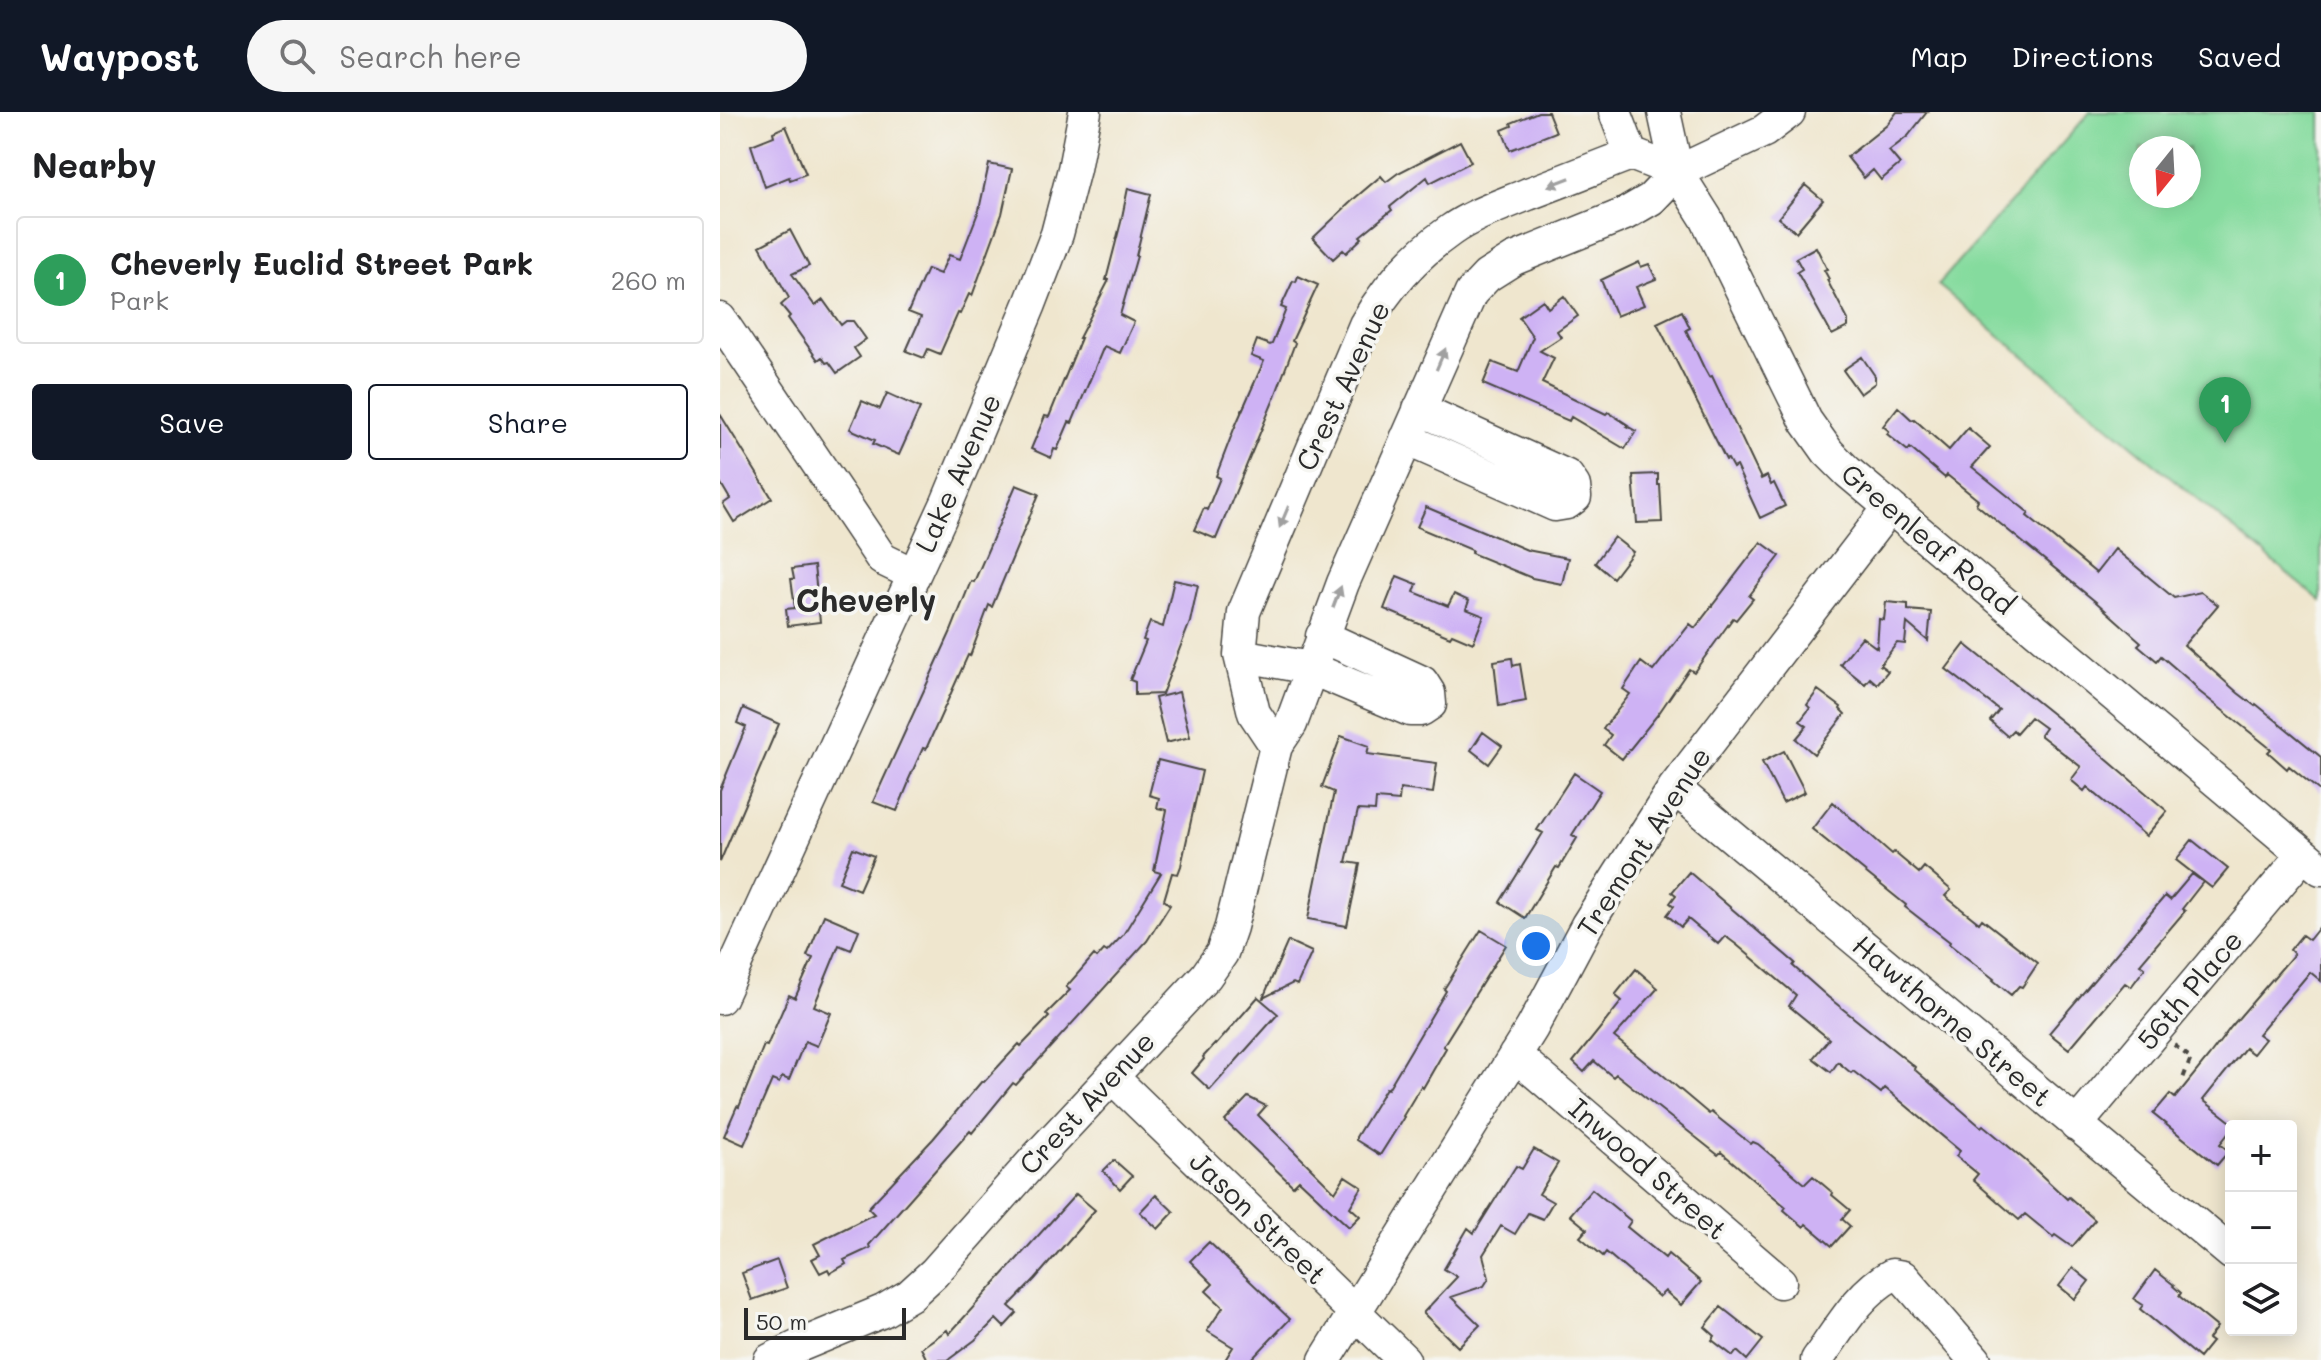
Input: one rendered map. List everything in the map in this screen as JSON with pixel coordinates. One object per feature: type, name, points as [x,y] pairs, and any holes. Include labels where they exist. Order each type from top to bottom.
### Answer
[{"type":"street","name":"Lake Avenue","points":[[720,998],[983,418],[1056,237],[1085,112]]},
{"type":"street","points":[[1615,112],[1631,154],[1677,172]]},
{"type":"street","name":"Greenleaf Road","points":[[1664,112],[1677,172],[1706,218],[1806,421],[1828,452],[2312,862]]},
{"type":"street","name":"Crest Avenue","points":[[770,1360],[883,1311],[910,1295],[934,1273],[1206,976],[1222,953],[1276,746],[1291,724],[1343,583],[1471,293],[1487,276],[1514,259],[1638,207],[1651,199],[1677,172],[1764,131],[1789,112]]},
{"type":"street","name":"Crest Avenue","points":[[1276,746],[1254,713],[1240,655],[1244,612],[1365,325],[1393,282],[1440,239],[1463,224],[1488,210],[1631,154]]},
{"type":"street","points":[[720,319],[882,559],[913,574]]},
{"type":"street","points":[[1406,439],[1555,505],[1567,503],[1575,497],[1574,486],[1567,476],[1419,409]]},
{"type":"street","name":"Tremont Avenue","points":[[1325,1360],[1532,1028],[1587,925],[1674,788],[1890,507]]},
{"type":"street","points":[[1240,655],[1310,668],[1410,710],[1421,710],[1430,704],[1429,693],[1422,682],[1322,636]]},
{"type":"street","name":"Hawthorne Street","points":[[1674,788],[2225,1248]]},
{"type":"street","name":"56th Place","points":[[2076,1125],[2312,862]]},
{"type":"street","name":"Inwood Street","points":[[1515,1055],[1780,1282]]},
{"type":"street","name":"Jason Street","points":[[1112,1077],[1404,1360]]},
{"type":"street","points":[[1817,1360],[1867,1294],[1892,1275],[1903,1277],[1975,1360]]},
{"type":"path","points":[[2174,1045],[2191,1058],[2182,1081]]},
{"type":"green space","points":[[2090,112],[2321,112],[2321,601],[1938,285]]},
{"type":"building","points":[[1538,112],[1548,112],[1556,132],[1510,150],[1502,130]]},
{"type":"building","points":[[1897,112],[1927,112],[1908,136],[1889,151],[1900,164],[1881,180],[1873,170],[1864,178],[1847,157],[1887,125]]},
{"type":"building","points":[[786,126],[806,174],[765,187],[751,145],[774,136],[773,132]]},
{"type":"building","points":[[1460,141],[1471,162],[1430,183],[1427,177],[1390,207],[1392,210],[1360,236],[1362,238],[1346,253],[1343,250],[1333,259],[1313,238],[1381,176],[1386,182]]},
{"type":"building","points":[[989,164],[1012,169],[1002,214],[972,296],[969,294],[958,313],[940,354],[928,349],[924,358],[906,351],[921,317],[908,312],[927,269],[940,274],[949,255],[960,259],[979,210]]},
{"type":"building","points":[[1805,185],[1823,200],[1796,232],[1778,218]]},
{"type":"building","points":[[1128,188],[1151,194],[1120,315],[1134,322],[1120,353],[1104,346],[1072,423],[1069,422],[1051,458],[1031,449],[1045,416],[1049,417],[1079,338],[1109,280],[1106,280]]},
{"type":"building","points":[[790,230],[809,266],[792,274],[815,306],[823,300],[841,325],[853,321],[866,339],[854,348],[860,357],[837,373],[822,357],[818,360],[788,318],[790,316],[781,305],[789,298],[760,246]]},
{"type":"building","points":[[1816,247],[1827,269],[1824,270],[1827,280],[1848,320],[1848,327],[1832,335],[1797,272],[1802,269],[1796,258]]},
{"type":"building","points":[[1639,262],[1641,267],[1649,264],[1656,279],[1636,287],[1644,305],[1616,316],[1601,280]]},
{"type":"building","points":[[1298,276],[1318,285],[1292,341],[1295,343],[1274,399],[1216,539],[1194,530],[1204,508],[1207,510],[1220,478],[1216,476],[1264,361],[1251,356],[1257,340],[1272,344],[1286,309],[1281,307]]},
{"type":"building","points":[[1564,296],[1578,316],[1557,331],[1561,337],[1540,351],[1554,358],[1542,383],[1606,414],[1608,412],[1636,431],[1625,449],[1571,417],[1569,421],[1483,384],[1492,362],[1518,372],[1533,337],[1519,317],[1543,300],[1548,308]]},
{"type":"building","points":[[1682,311],[1690,328],[1686,330],[1709,377],[1712,376],[1761,479],[1767,476],[1771,485],[1774,483],[1785,506],[1760,518],[1736,466],[1733,468],[1726,460],[1657,323]]},
{"type":"building","points":[[1862,357],[1875,376],[1875,383],[1860,394],[1843,370]]},
{"type":"building","points":[[887,393],[920,408],[899,455],[873,444],[875,440],[850,429],[862,401],[880,409]]},
{"type":"building","points":[[1898,407],[1949,450],[1968,428],[1990,447],[1972,467],[2096,573],[2115,549],[2174,598],[2201,592],[2218,605],[2184,645],[2238,693],[2321,757],[2321,792],[2289,766],[2287,769],[2268,752],[2271,749],[2196,689],[2161,656],[2157,661],[2138,645],[2141,642],[2096,602],[1976,504],[1978,500],[1887,434],[1889,431],[1883,426]]},
{"type":"building","points":[[720,414],[772,498],[734,522],[723,504],[730,499],[720,482]]},
{"type":"building","points":[[1658,474],[1662,522],[1637,523],[1633,475]]},
{"type":"building","points":[[1016,485],[1039,494],[992,607],[989,605],[970,656],[926,749],[923,748],[897,811],[873,802],[971,581],[974,582]]},
{"type":"building","points":[[1426,507],[1527,550],[1568,558],[1562,584],[1532,578],[1417,527]]},
{"type":"building","points":[[1614,537],[1633,552],[1613,578],[1595,563]]},
{"type":"building","points":[[1761,542],[1780,556],[1749,596],[1753,599],[1736,620],[1733,618],[1694,672],[1689,669],[1622,759],[1604,745],[1611,735],[1603,729],[1630,694],[1623,689],[1641,662],[1653,671],[1690,624],[1695,628]]},
{"type":"building","points":[[814,566],[820,622],[788,626],[786,609],[795,608],[792,569]]},
{"type":"building","points":[[1397,576],[1417,584],[1414,592],[1448,606],[1454,594],[1469,601],[1466,609],[1484,616],[1473,643],[1452,634],[1450,637],[1384,609]]},
{"type":"building","points":[[1174,580],[1198,585],[1190,622],[1162,694],[1135,695],[1135,682],[1130,680],[1146,641],[1143,640],[1150,622],[1163,627]]},
{"type":"building","points":[[1886,602],[1908,604],[1908,610],[1931,612],[1928,641],[1907,623],[1905,644],[1897,643],[1880,665],[1888,671],[1877,684],[1870,678],[1865,684],[1840,664],[1862,637],[1877,648],[1879,619],[1884,620]]},
{"type":"building","points":[[1965,644],[2167,811],[2146,836],[2087,787],[2084,791],[2071,780],[2081,767],[2040,735],[2045,728],[2030,717],[2016,733],[2013,730],[2007,736],[1990,721],[1999,710],[1946,669]]},
{"type":"building","points":[[1512,658],[1513,666],[1520,664],[1526,701],[1499,706],[1494,661]]},
{"type":"building","points":[[1818,690],[1841,707],[1845,714],[1814,754],[1796,739],[1807,726],[1800,721]]},
{"type":"building","points":[[1179,692],[1190,737],[1166,743],[1155,698]]},
{"type":"building","points":[[743,708],[779,724],[720,862],[720,790],[746,727],[737,723]]},
{"type":"building","points":[[1483,732],[1502,746],[1489,764],[1471,750]]},
{"type":"building","points":[[1341,736],[1369,746],[1367,754],[1437,763],[1433,793],[1400,789],[1399,801],[1376,799],[1375,811],[1358,810],[1346,862],[1360,864],[1347,926],[1308,919],[1334,792],[1322,787]]},
{"type":"building","points":[[1784,751],[1805,792],[1783,803],[1762,762]]},
{"type":"building","points":[[1158,760],[1202,771],[1181,866],[1178,874],[1172,873],[1164,900],[1170,905],[1147,941],[1016,1085],[1013,1083],[972,1133],[970,1131],[869,1245],[870,1248],[844,1260],[846,1264],[830,1273],[828,1269],[820,1273],[812,1259],[820,1255],[814,1244],[874,1214],[868,1208],[982,1081],[1049,1017],[1046,1014],[1070,990],[1066,987],[1094,955],[1097,958],[1104,950],[1107,952],[1123,935],[1161,873],[1154,871],[1167,810],[1157,808],[1159,798],[1149,795]]},
{"type":"building","points":[[1574,773],[1600,791],[1572,835],[1577,838],[1525,918],[1500,902],[1543,833],[1537,830]]},
{"type":"building","points":[[1833,802],[1892,854],[1894,852],[1919,873],[1924,867],[1951,890],[1945,896],[1979,923],[1982,919],[2038,963],[2022,987],[2019,986],[2011,995],[1812,829]]},
{"type":"building","points":[[2192,840],[2228,869],[2212,888],[2176,860]]},
{"type":"building","points":[[853,848],[874,856],[859,890],[839,882]]},
{"type":"building","points":[[1689,872],[1795,963],[1793,966],[1828,997],[2095,1220],[2072,1247],[2055,1235],[2053,1237],[2025,1214],[2019,1220],[1973,1180],[1978,1174],[1956,1156],[1960,1151],[1885,1088],[1881,1093],[1838,1062],[1831,1072],[1813,1058],[1829,1039],[1789,1006],[1796,995],[1725,936],[1718,944],[1688,919],[1681,927],[1667,915],[1674,906],[1670,903],[1676,895],[1672,892]]},
{"type":"building","points":[[2192,874],[2203,882],[2182,909],[2185,911],[2140,964],[2145,968],[2131,987],[2125,983],[2069,1049],[2049,1033],[2165,896],[2170,900]]},
{"type":"building","points":[[824,915],[859,930],[851,950],[839,945],[814,1006],[831,1013],[817,1046],[805,1041],[789,1080],[782,1077],[779,1083],[772,1080],[744,1145],[724,1136],[789,995],[795,998],[813,958],[807,956]]},
{"type":"building","points":[[2321,925],[2321,981],[2310,972],[2258,1034],[2265,1039],[2253,1054],[2245,1048],[2203,1100],[2229,1120],[2225,1120],[2225,1138],[2220,1144],[2225,1148],[2225,1156],[2217,1165],[2153,1114],[2170,1094],[2175,1098],[2294,954],[2290,950],[2302,935],[2309,940]]},
{"type":"building","points":[[1481,930],[1506,945],[1443,1046],[1446,1048],[1423,1088],[1421,1086],[1380,1155],[1356,1137],[1388,1089]]},
{"type":"building","points":[[1288,941],[1312,952],[1297,985],[1293,983],[1263,998]]},
{"type":"building","points":[[1636,969],[1658,988],[1614,1037],[1709,1114],[1711,1112],[1751,1144],[1758,1144],[1805,1184],[1813,1176],[1833,1193],[1850,1210],[1842,1219],[1850,1226],[1832,1246],[1806,1224],[1804,1227],[1784,1210],[1786,1207],[1721,1152],[1718,1155],[1616,1074],[1613,1077],[1594,1061],[1584,1072],[1573,1062],[1622,1001],[1615,995]]},
{"type":"building","points":[[1258,997],[1278,1014],[1210,1090],[1192,1073]]},
{"type":"building","points":[[1248,1097],[1266,1106],[1258,1115],[1335,1192],[1345,1176],[1362,1187],[1350,1207],[1360,1216],[1349,1227],[1299,1180],[1293,1186],[1225,1121]]},
{"type":"building","points":[[1534,1149],[1558,1163],[1539,1194],[1553,1202],[1543,1219],[1528,1213],[1515,1234],[1501,1226],[1483,1255],[1489,1278],[1484,1286],[1451,1297],[1480,1325],[1458,1347],[1423,1313],[1457,1277],[1444,1269],[1468,1228],[1474,1233],[1516,1166],[1522,1169]]},
{"type":"building","points":[[1114,1160],[1132,1176],[1120,1189],[1103,1171]]},
{"type":"building","points":[[1592,1189],[1631,1221],[1627,1227],[1665,1258],[1668,1254],[1701,1282],[1681,1305],[1665,1291],[1659,1297],[1606,1252],[1603,1256],[1580,1237],[1587,1229],[1570,1215]]},
{"type":"building","points":[[1076,1194],[1095,1210],[1009,1306],[1017,1313],[1004,1327],[996,1319],[948,1360],[927,1360],[921,1348],[947,1330],[949,1334]]},
{"type":"building","points":[[1156,1195],[1174,1212],[1158,1229],[1140,1212]]},
{"type":"building","points":[[1209,1242],[1290,1319],[1251,1360],[1225,1360],[1233,1347],[1207,1331],[1223,1307],[1206,1291],[1213,1284],[1190,1261]]},
{"type":"building","points":[[777,1260],[787,1288],[752,1300],[742,1273]]},
{"type":"building","points":[[2073,1268],[2089,1281],[2075,1299],[2059,1286]]},
{"type":"building","points":[[2155,1270],[2174,1285],[2181,1293],[2179,1296],[2217,1327],[2208,1339],[2212,1342],[2199,1358],[2140,1309],[2143,1305],[2134,1299]]},
{"type":"building","points":[[1721,1307],[1763,1340],[1747,1360],[1737,1351],[1733,1356],[1712,1340],[1715,1336],[1705,1327]]},
{"type":"place","name":"Cheverly Euclid Street Park","points":[[2225,443]]},
{"type":"district","name":"Cheverly","points":[[866,601]]}]
